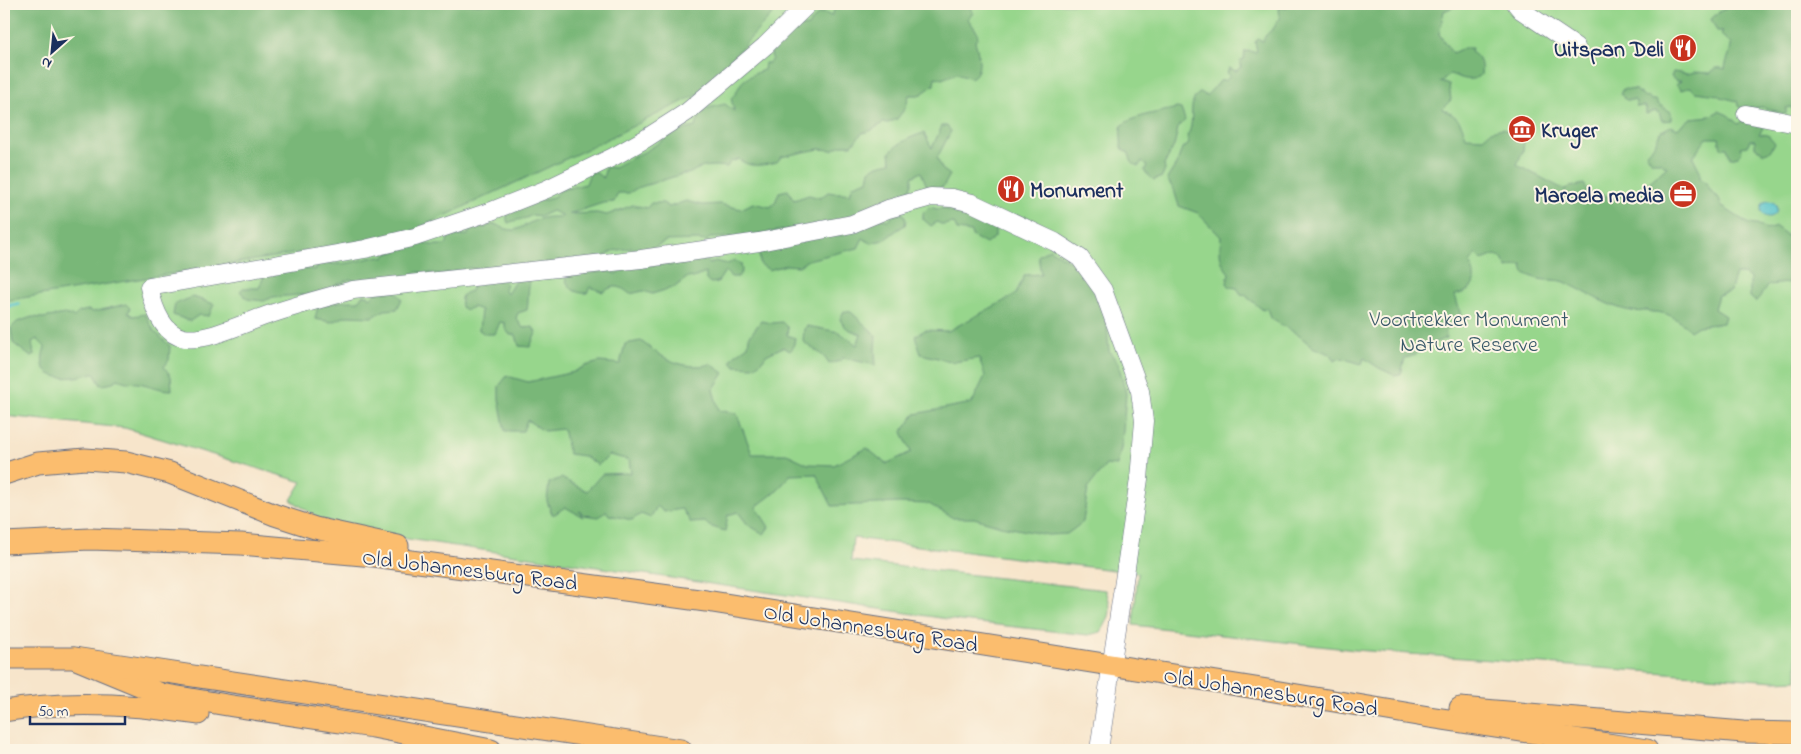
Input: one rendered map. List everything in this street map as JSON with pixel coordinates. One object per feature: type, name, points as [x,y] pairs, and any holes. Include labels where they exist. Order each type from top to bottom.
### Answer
[{"type":"main road","points":[[4,474],[38,464],[85,459],[126,462],[170,473],[275,515],[315,528],[379,542],[637,585],[706,601]]},
{"type":"main road","name":"Old Johannesburg Road","points":[[4,544],[90,539],[241,544],[374,556],[706,601],[1647,750]]},
{"type":"main road","points":[[4,658],[74,658],[681,750]]},
{"type":"main road","points":[[74,658],[161,694],[373,727],[491,750]]},
{"type":"main road","points":[[1268,690],[1744,732],[1797,733]]},
{"type":"main road","points":[[4,711],[50,706],[147,708],[190,712],[356,737],[466,750]]},
{"type":"street","points":[[808,4],[736,72],[687,112],[613,158],[547,189],[489,212],[415,237],[365,248],[149,287],[152,300],[163,324],[168,330],[183,338],[196,338],[218,333],[310,301],[353,290],[650,258],[759,242],[852,224],[888,209],[930,197],[952,198],[972,203],[1056,242],[1080,258],[1103,290],[1140,392],[1144,421],[1139,480],[1100,750]]},
{"type":"street","points":[[1516,4],[1521,10],[1576,47]]},
{"type":"street","points":[[1746,114],[1797,124]]},
{"type":"green space","name":"Voortrekker Monument Nature Reserve","points":[[4,4],[1797,4],[1797,680],[1775,681],[1355,650],[1133,625],[1138,573],[853,538],[851,561],[1106,590],[1110,607],[1109,616],[1101,632],[1088,635],[961,621],[381,535],[320,519],[291,500],[302,482],[125,428],[4,416]]},
{"type":"green space","points":[[4,4],[782,4],[700,93],[587,149],[402,236],[4,301]]},
{"type":"green space","points":[[840,4],[968,4],[973,13],[968,19],[976,30],[978,37],[975,41],[979,61],[978,71],[971,78],[957,73],[942,79],[935,77],[934,85],[920,95],[909,95],[906,107],[897,119],[862,133],[852,145],[842,145],[832,150],[819,149],[794,154],[781,157],[777,162],[762,165],[748,164],[739,159],[730,162],[727,167],[712,166],[701,168],[637,188],[629,193],[618,193],[614,202],[603,203],[569,214],[597,213],[607,215],[633,205],[647,208],[651,203],[663,203],[669,207],[686,201],[702,205],[720,204],[741,209],[753,203],[770,207],[775,203],[779,192],[788,190],[794,200],[809,195],[820,198],[828,192],[850,194],[853,185],[868,180],[870,170],[878,165],[891,162],[890,152],[898,145],[924,133],[932,148],[942,126],[947,126],[951,131],[937,158],[942,169],[950,175],[943,187],[929,191],[921,172],[912,177],[909,191],[902,192],[900,198],[886,205],[877,204],[871,214],[859,219],[736,237],[710,238],[706,241],[666,241],[645,250],[631,248],[613,251],[603,257],[496,270],[468,268],[441,274],[417,272],[408,277],[398,279],[378,275],[373,280],[360,284],[350,279],[330,289],[313,294],[273,297],[264,301],[247,299],[240,291],[243,288],[259,288],[264,276],[270,274],[296,269],[315,270],[321,261],[343,264],[380,256],[384,258],[387,254],[422,242],[431,245],[446,245],[449,236],[468,235],[471,226],[476,225],[484,228],[496,225],[514,230],[546,217],[563,216],[552,211],[541,216],[532,215],[508,223],[507,212],[539,199],[553,198],[560,190],[586,184],[590,173],[595,172],[603,178],[606,167],[615,168],[676,132],[695,127],[700,116],[709,108],[725,104],[734,111],[731,98],[744,81],[764,70],[765,63],[769,63],[772,59],[771,53],[774,46],[782,44],[794,28],[808,26],[819,13],[831,16]]},
{"type":"green space","points":[[1289,4],[1456,4],[1456,6],[1444,11],[1439,34],[1452,53],[1464,48],[1472,48],[1471,52],[1480,62],[1481,75],[1470,79],[1450,74],[1440,82],[1449,85],[1451,100],[1442,109],[1452,114],[1458,120],[1466,137],[1483,138],[1491,131],[1503,128],[1524,141],[1523,150],[1517,165],[1565,190],[1584,184],[1593,202],[1602,195],[1611,197],[1623,192],[1633,196],[1667,167],[1660,162],[1652,162],[1646,153],[1655,144],[1660,132],[1671,126],[1677,129],[1691,118],[1710,116],[1719,111],[1728,115],[1738,124],[1746,118],[1759,120],[1763,128],[1759,134],[1768,135],[1775,143],[1770,151],[1764,153],[1755,147],[1755,140],[1750,140],[1747,146],[1740,147],[1742,152],[1738,156],[1730,158],[1727,148],[1721,148],[1719,138],[1707,138],[1693,157],[1700,171],[1700,178],[1714,195],[1719,198],[1721,206],[1749,224],[1762,226],[1766,230],[1776,227],[1788,236],[1790,244],[1794,248],[1797,246],[1797,282],[1768,285],[1756,302],[1750,297],[1750,278],[1744,274],[1736,274],[1730,292],[1718,295],[1714,309],[1725,316],[1723,323],[1698,326],[1690,331],[1677,319],[1667,314],[1647,310],[1638,312],[1617,307],[1565,282],[1537,279],[1524,273],[1522,265],[1507,268],[1501,257],[1495,255],[1482,260],[1476,254],[1470,263],[1474,274],[1473,285],[1466,292],[1455,295],[1461,316],[1455,324],[1445,331],[1446,338],[1423,346],[1416,355],[1405,358],[1401,374],[1394,375],[1364,358],[1362,364],[1341,358],[1334,361],[1330,354],[1314,348],[1297,334],[1270,318],[1267,308],[1263,310],[1247,295],[1241,294],[1237,288],[1230,287],[1227,283],[1229,273],[1223,265],[1220,256],[1221,237],[1198,213],[1179,206],[1174,190],[1167,179],[1177,163],[1182,148],[1189,143],[1187,136],[1190,130],[1193,101],[1196,96],[1201,92],[1206,96],[1220,81],[1226,80],[1230,76],[1227,74],[1229,68],[1236,71],[1241,67],[1240,61],[1244,59],[1245,51],[1257,51],[1255,42],[1258,39],[1263,41],[1266,34],[1274,28],[1280,19],[1279,8],[1286,7]]},
{"type":"green space","points":[[1797,4],[1797,115],[1794,115],[1792,107],[1786,108],[1786,114],[1762,107],[1742,109],[1738,106],[1737,101],[1719,95],[1695,92],[1691,87],[1681,90],[1676,85],[1681,81],[1676,81],[1671,77],[1673,72],[1688,74],[1694,72],[1711,73],[1717,68],[1725,69],[1731,44],[1721,35],[1723,31],[1717,31],[1711,19],[1719,12],[1731,6]]},
{"type":"green space","points":[[1623,89],[1636,90],[1645,98],[1648,96],[1651,100],[1656,100],[1658,104],[1671,112],[1671,120],[1662,121],[1659,113],[1655,111],[1646,114],[1646,107],[1637,107],[1635,100],[1626,100],[1621,95]]},
{"type":"green space","points":[[1177,108],[1181,109],[1185,120],[1178,128],[1174,146],[1164,165],[1165,170],[1162,177],[1154,180],[1144,171],[1147,166],[1142,161],[1139,166],[1134,164],[1128,152],[1121,148],[1121,128],[1124,124],[1137,118]]},
{"type":"green space","points":[[929,207],[960,212],[966,210],[977,219],[990,222],[995,226],[995,237],[986,244],[972,236],[971,232],[957,230],[954,223],[943,225],[937,222],[931,226],[923,219],[923,213]]},
{"type":"green space","points":[[903,213],[906,220],[905,225],[884,240],[870,243],[863,238],[858,248],[808,260],[799,266],[786,265],[769,270],[760,264],[759,253],[768,248],[789,245],[795,241],[830,234],[844,236],[864,222],[888,220],[894,215]]},
{"type":"green space","points":[[1049,249],[1080,267],[1105,306],[1109,351],[1118,363],[1126,393],[1122,444],[1117,466],[1106,465],[1088,488],[1083,522],[1067,534],[1048,535],[1001,526],[974,518],[953,518],[929,504],[900,503],[832,506],[816,474],[790,475],[778,490],[756,507],[769,527],[764,534],[748,525],[738,512],[728,515],[725,531],[709,526],[705,522],[691,523],[682,509],[664,512],[657,506],[651,518],[641,514],[632,520],[609,515],[606,511],[599,517],[584,515],[579,511],[583,517],[565,507],[552,514],[547,501],[549,483],[561,478],[587,491],[602,474],[631,473],[629,460],[610,455],[598,465],[584,456],[569,454],[563,429],[544,431],[527,420],[523,431],[505,431],[499,399],[499,386],[507,376],[528,382],[574,372],[585,366],[600,362],[620,364],[625,344],[641,341],[673,362],[691,366],[711,364],[724,373],[713,390],[719,410],[737,414],[752,454],[787,454],[808,464],[834,465],[867,448],[886,464],[911,452],[902,432],[915,414],[972,403],[985,376],[979,358],[954,362],[921,354],[915,336],[925,330],[948,331],[1015,295],[1025,275],[1041,274],[1038,256]]},
{"type":"green space","points":[[703,258],[709,264],[715,261],[728,264],[734,260],[741,264],[742,271],[738,277],[731,277],[725,271],[718,282],[711,283],[706,280],[706,273],[693,278],[688,277],[675,287],[652,294],[643,291],[630,294],[617,287],[603,292],[590,287],[587,293],[578,292],[569,286],[565,276],[609,271],[616,274],[625,267],[665,264],[670,266],[677,262],[690,264]]},
{"type":"green space","points":[[517,278],[525,279],[530,283],[527,310],[518,313],[516,318],[523,328],[533,327],[536,333],[530,347],[519,346],[516,335],[510,335],[505,328],[505,323],[500,322],[495,334],[485,334],[479,330],[481,310],[473,307],[466,310],[461,307],[462,296],[471,291],[474,282],[502,279],[506,283],[504,290],[507,294]]},
{"type":"green space","points":[[395,291],[402,299],[397,309],[385,310],[372,317],[347,316],[331,322],[315,319],[318,306],[344,301],[359,301],[362,295],[368,295],[370,298],[376,293]]},
{"type":"green space","points":[[193,297],[214,304],[209,316],[199,315],[190,321],[173,315],[175,304]]},
{"type":"green space","points":[[126,304],[130,308],[128,313],[133,316],[145,314],[154,331],[170,346],[169,360],[164,367],[171,376],[172,390],[118,379],[109,384],[101,385],[94,373],[65,378],[56,376],[44,368],[42,359],[45,347],[37,339],[32,342],[34,355],[31,357],[13,343],[11,328],[17,322],[32,317],[43,318],[65,314],[74,317],[79,312],[88,310],[93,312]]},
{"type":"green space","points":[[844,311],[851,312],[876,335],[876,365],[843,358],[840,361],[829,364],[823,356],[803,341],[804,329],[807,326],[839,332],[857,345],[861,334],[844,325],[840,319]]},
{"type":"green space","points":[[761,321],[782,322],[788,328],[787,335],[795,338],[793,348],[790,351],[783,347],[766,355],[754,367],[735,366],[731,361],[735,355],[748,346],[749,337]]},
{"type":"water","points":[[1766,201],[1772,201],[1777,206],[1775,215],[1766,217],[1761,212],[1761,206]]},
{"type":"waterway","points":[[4,307],[19,304]]},
{"type":"place","name":"Uitspan Deli","points":[[1683,48]]},
{"type":"place","name":"Kruger","points":[[1522,129]]},
{"type":"place","name":"Monument","points":[[1011,189]]},
{"type":"place","name":"Maroela media","points":[[1683,194]]}]
